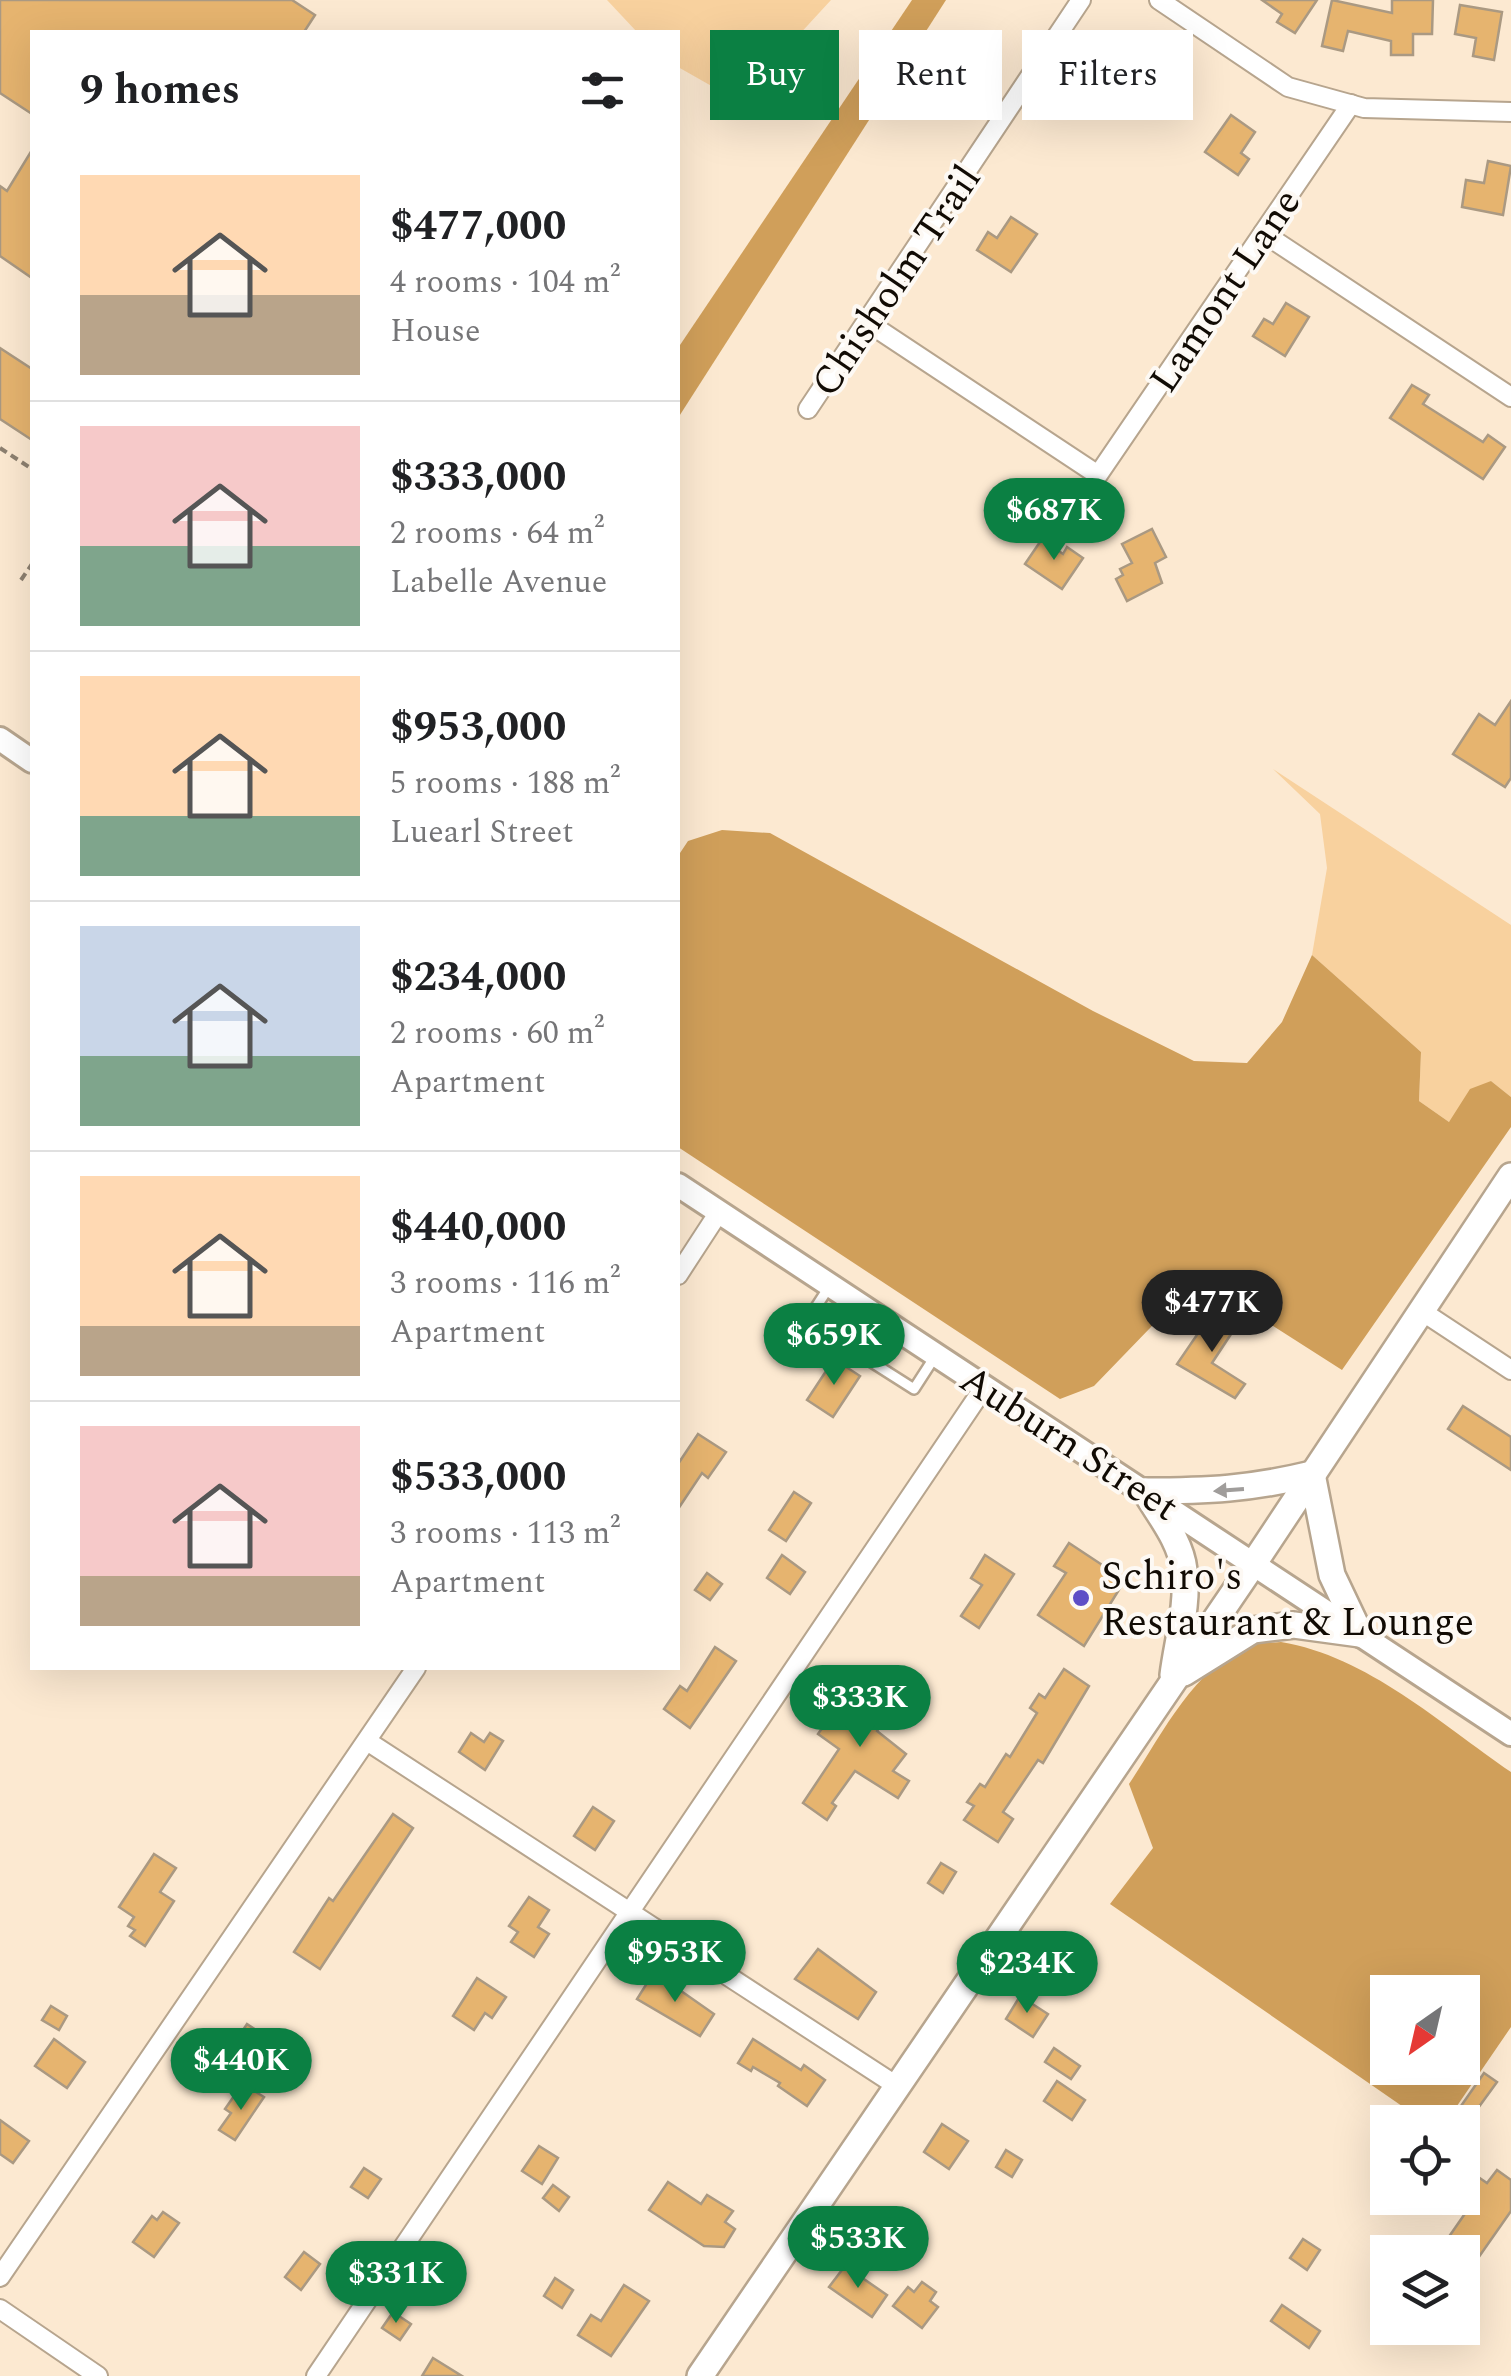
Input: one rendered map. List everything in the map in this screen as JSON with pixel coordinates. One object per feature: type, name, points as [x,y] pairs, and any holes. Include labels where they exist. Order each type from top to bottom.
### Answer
[{"type":"main road","points":[[0,739],[30,759]]},
{"type":"main road","points":[[700,2376],[1254,1563],[1511,1176]]},
{"type":"main road","name":"Auburn Street","points":[[680,1186],[1511,1734]]},
{"type":"main road","points":[[1144,1491],[1260,1487],[1312,1474]]},
{"type":"main road","points":[[1312,1474],[1332,1574],[1360,1634]]},
{"type":"main road","points":[[1144,1491],[1176,1542],[1184,1568],[1185,1588],[1172,1681]]},
{"type":"main road","points":[[1172,1681],[1254,1630],[1294,1625],[1360,1634]]},
{"type":"street","name":"Chisholm Trail","points":[[808,409],[1081,0]]},
{"type":"street","points":[[1159,0],[1288,88],[1364,108],[1511,112]]},
{"type":"street","name":"Lamont Lane","points":[[868,322],[1098,475],[1350,104]]},
{"type":"street","points":[[1263,232],[1511,396]]},
{"type":"street","points":[[680,1272],[720,1212]]},
{"type":"street","points":[[1420,1310],[1511,1370]]},
{"type":"street","points":[[316,2376],[986,1386]]},
{"type":"street","points":[[0,2277],[415,1670]]},
{"type":"street","points":[[368,1741],[896,2086]]},
{"type":"street","points":[[0,2309],[98,2376]]},
{"type":"lane","points":[[830,1284],[807,1321],[914,1389],[937,1354]]},
{"type":"path","points":[[0,448],[30,468]]},
{"type":"path","points":[[21,580],[30,567]]},
{"type":"shaded area","points":[[607,0],[831,0],[803,30],[710,30],[710,85],[680,68],[680,30],[635,30]]},
{"type":"shaded area","points":[[912,0],[946,0],[927,30],[892,30]]},
{"type":"shaded area","points":[[859,79],[859,120],[869,120],[680,415],[680,345],[831,120],[839,120],[839,109]]},
{"type":"shaded area","points":[[1273,769],[1511,925],[1511,1097],[1491,1081],[1449,1122],[1419,1101],[1421,1052],[1312,955],[1327,868],[1320,814]]},
{"type":"shaded area","points":[[722,830],[770,833],[1093,1011],[1194,1061],[1247,1063],[1282,1022],[1312,955],[1421,1052],[1419,1101],[1449,1122],[1470,1089],[1491,1081],[1511,1097],[1511,1127],[1342,1370],[1193,1275],[1151,1327],[1094,1386],[1060,1399],[680,1148],[680,853],[688,841]]},
{"type":"shaded area","points":[[1281,1642],[1343,1661],[1402,1694],[1511,1772],[1511,2027],[1480,2072],[1480,1975],[1370,1975],[1370,2084],[1110,1904],[1153,1848],[1129,1784],[1195,1686],[1230,1656],[1262,1643]]},
{"type":"shaded area","points":[[1372,2085],[1471,2085],[1458,2105],[1400,2105]]},
{"type":"building","points":[[0,0],[292,0],[315,15],[305,30],[30,30],[30,113],[0,93]]},
{"type":"building","points":[[1262,0],[1317,0],[1295,33],[1277,22],[1282,14]]},
{"type":"building","points":[[1332,0],[1392,13],[1392,0],[1433,0],[1432,34],[1413,34],[1413,55],[1391,55],[1391,41],[1348,31],[1343,51],[1322,46]]},
{"type":"building","points":[[1460,5],[1502,12],[1494,60],[1473,56],[1476,38],[1455,34]]},
{"type":"building","points":[[1231,115],[1255,132],[1241,153],[1249,159],[1238,175],[1205,152]]},
{"type":"building","points":[[30,153],[30,277],[0,256],[0,186],[7,191]]},
{"type":"building","points":[[1488,161],[1511,166],[1503,215],[1462,207],[1466,180],[1484,183]]},
{"type":"building","points":[[1011,217],[1037,234],[1011,272],[977,250],[988,232],[997,238]]},
{"type":"building","points":[[1286,303],[1309,317],[1285,356],[1253,336],[1264,319],[1273,324]]},
{"type":"building","points":[[0,348],[30,368],[30,439],[0,419]]},
{"type":"building","points":[[1412,385],[1429,395],[1423,404],[1483,442],[1488,435],[1505,447],[1483,479],[1390,418]]},
{"type":"building","points":[[1152,529],[1166,557],[1155,563],[1162,583],[1127,601],[1116,579],[1123,575],[1120,569],[1132,563],[1122,544]]},
{"type":"building","points":[[1042,539],[1063,554],[1067,547],[1083,558],[1062,589],[1025,564]]},
{"type":"building","points":[[1511,701],[1511,778],[1505,787],[1453,754],[1479,714],[1495,725]]},
{"type":"building","points":[[1214,1310],[1237,1325],[1212,1363],[1245,1384],[1235,1398],[1177,1364]]},
{"type":"building","points":[[834,1359],[860,1376],[833,1417],[807,1400]]},
{"type":"building","points":[[1463,1406],[1511,1437],[1511,1470],[1448,1429]]},
{"type":"building","points":[[698,1434],[726,1452],[708,1478],[702,1473],[680,1506],[680,1461]]},
{"type":"building","points":[[794,1492],[811,1503],[786,1541],[769,1530]]},
{"type":"building","name":"Schiro's Restaurant & Lounge","points":[[1069,1543],[1125,1580],[1084,1646],[1038,1615],[1066,1573],[1054,1566]]},
{"type":"building","points":[[782,1555],[805,1572],[790,1594],[767,1578]]},
{"type":"building","points":[[985,1555],[1014,1574],[979,1628],[961,1616],[982,1585],[971,1578]]},
{"type":"building","points":[[707,1573],[722,1584],[710,1600],[695,1590]]},
{"type":"building","points":[[715,1647],[736,1661],[690,1728],[664,1709],[680,1686],[687,1691]]},
{"type":"building","points":[[1064,1669],[1089,1686],[1043,1763],[1038,1760],[1003,1812],[1013,1819],[998,1842],[964,1820],[974,1806],[967,1802],[980,1784],[985,1787],[1006,1754],[1010,1757],[1037,1713],[1030,1708],[1039,1694],[1045,1698]]},
{"type":"building","points":[[868,1672],[901,1693],[877,1731],[906,1754],[893,1771],[909,1781],[898,1798],[855,1771],[832,1803],[836,1806],[827,1820],[803,1803],[839,1749],[818,1734],[830,1717],[852,1727],[869,1700],[856,1691]]},
{"type":"building","points":[[471,1733],[484,1742],[490,1733],[503,1741],[485,1770],[459,1752]]},
{"type":"building","points":[[593,1807],[614,1821],[595,1850],[574,1836]]},
{"type":"building","points":[[393,1814],[413,1828],[320,1969],[294,1952],[329,1898],[333,1901]]},
{"type":"building","points":[[154,1854],[176,1868],[160,1892],[174,1901],[145,1946],[130,1936],[135,1930],[128,1926],[134,1917],[119,1907]]},
{"type":"building","points":[[941,1863],[956,1872],[943,1893],[928,1883]]},
{"type":"building","points":[[529,1897],[549,1910],[538,1927],[549,1934],[534,1957],[511,1942],[518,1932],[509,1926]]},
{"type":"building","points":[[818,1949],[876,1992],[858,2019],[795,1979]]},
{"type":"building","points":[[654,1972],[714,2014],[700,2036],[637,1999]]},
{"type":"building","points":[[477,1978],[506,1997],[492,2018],[485,2013],[474,2030],[453,2016]]},
{"type":"building","points":[[1020,1996],[1048,2014],[1033,2037],[1006,2019]]},
{"type":"building","points":[[51,2006],[67,2016],[59,2030],[42,2020]]},
{"type":"building","points":[[247,2024],[275,2043],[259,2066],[238,2052],[246,2041],[239,2036]]},
{"type":"building","points":[[54,2039],[85,2062],[67,2088],[35,2066]]},
{"type":"building","points":[[753,2039],[801,2070],[804,2065],[825,2080],[807,2106],[778,2086],[780,2083],[738,2063]]},
{"type":"building","points":[[1054,2048],[1080,2066],[1071,2079],[1045,2062]]},
{"type":"building","points":[[1484,2073],[1497,2082],[1480,2105],[1462,2105],[1476,2085],[1480,2085]]},
{"type":"building","points":[[1057,2081],[1085,2100],[1072,2120],[1044,2101]]},
{"type":"building","points":[[248,2087],[264,2097],[235,2140],[219,2130],[231,2113],[225,2109],[234,2096],[239,2100]]},
{"type":"building","points":[[0,2120],[29,2141],[13,2163],[0,2154]]},
{"type":"building","points":[[942,2124],[968,2141],[949,2169],[924,2152]]},
{"type":"building","points":[[539,2146],[558,2158],[542,2184],[522,2171]]},
{"type":"building","points":[[1006,2150],[1022,2160],[1012,2177],[996,2167]]},
{"type":"building","points":[[364,2168],[381,2179],[368,2198],[351,2187]]},
{"type":"building","points":[[1497,2170],[1511,2180],[1511,2211],[1480,2255],[1480,2235],[1450,2235],[1464,2215],[1480,2215],[1480,2178],[1487,2183]]},
{"type":"building","points":[[668,2182],[701,2204],[707,2195],[733,2211],[725,2222],[735,2229],[724,2247],[704,2246],[649,2210]]},
{"type":"building","points":[[553,2185],[569,2197],[559,2211],[543,2198]]},
{"type":"building","points":[[163,2212],[179,2223],[154,2257],[133,2242],[152,2216],[157,2220]]},
{"type":"building","points":[[1303,2239],[1320,2250],[1307,2270],[1290,2258]]},
{"type":"building","points":[[304,2252],[320,2264],[301,2290],[285,2277]]},
{"type":"building","points":[[845,2266],[887,2295],[872,2317],[829,2287]]},
{"type":"building","points":[[555,2278],[573,2290],[562,2308],[544,2296]]},
{"type":"building","points":[[922,2282],[936,2292],[930,2301],[938,2307],[922,2328],[893,2306],[908,2287],[914,2292]]},
{"type":"building","points":[[624,2285],[649,2301],[611,2356],[578,2335],[591,2315],[601,2321]]},
{"type":"building","points":[[1282,2305],[1320,2331],[1309,2348],[1271,2321]]},
{"type":"building","points":[[393,2312],[411,2324],[400,2340],[382,2328]]},
{"type":"building","points":[[433,2358],[462,2376],[422,2376]]},
{"type":"place","name":"Schiro's Restaurant & Lounge","points":[[1081,1598]]}]
